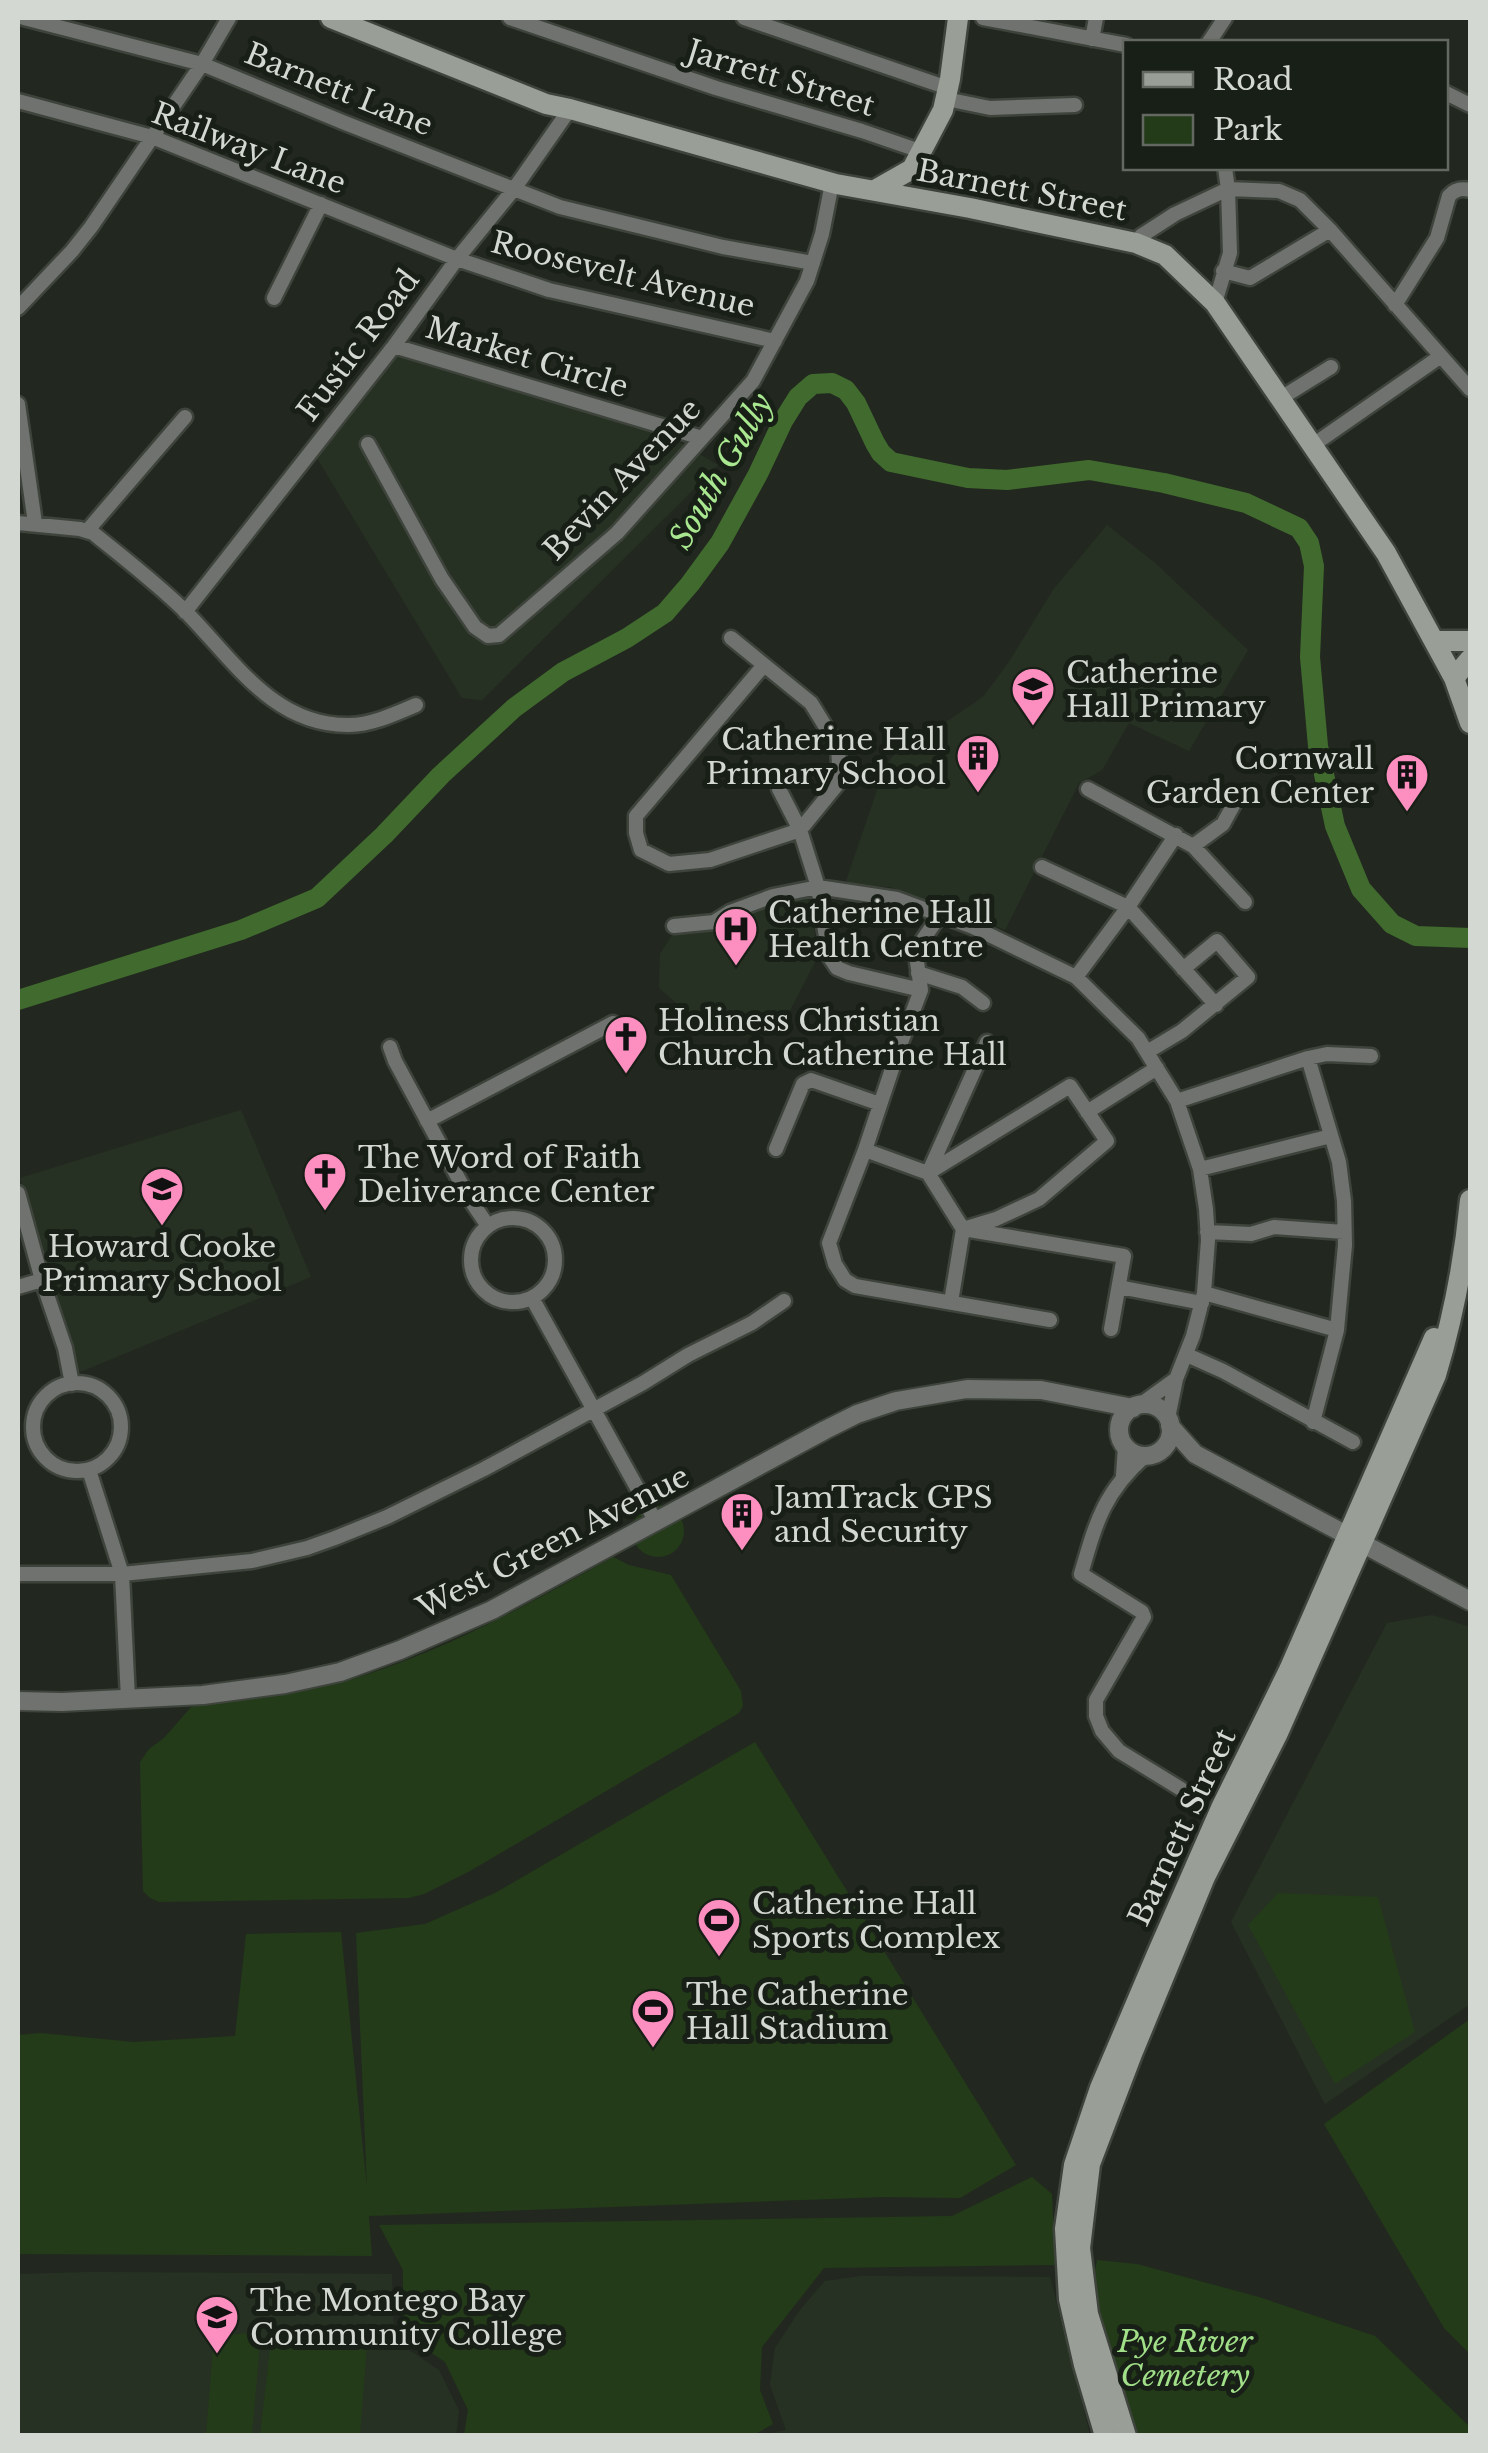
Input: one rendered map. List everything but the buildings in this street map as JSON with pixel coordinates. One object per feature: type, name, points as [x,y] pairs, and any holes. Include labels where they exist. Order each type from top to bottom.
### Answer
[{"type":"main road","name":"Barnett Street","points":[[330,18],[546,104],[832,183],[1136,244],[1164,256],[1214,303],[1386,553],[1454,678],[1470,723]]},
{"type":"main road","points":[[874,190],[917,160],[944,110],[958,18]]},
{"type":"main road","points":[[917,160],[932,203]]},
{"type":"main road","points":[[1434,641],[1470,642]]},
{"type":"main road","points":[[1454,678],[1470,659]]},
{"type":"main road","name":"Barnett Street","points":[[1104,2436],[1069,2299],[1065,2229],[1074,2165],[1100,2088],[1221,1808],[1436,1376],[1453,1317],[1470,1200]]},
{"type":"main road","name":"Barnett Street","points":[[1126,2436],[1088,2314],[1080,2248],[1090,2164],[1205,1878],[1278,1733],[1354,1539]]},
{"type":"street","name":"Barnett Lane","points":[[24,18],[202,64],[560,206],[704,243],[812,262]]},
{"type":"street","points":[[18,308],[72,252],[202,64],[229,18]]},
{"type":"street","name":"Jarrett Street","points":[[510,18],[716,88],[862,131],[917,160]]},
{"type":"street","points":[[744,18],[990,108],[1075,105]]},
{"type":"street","points":[[983,18],[1123,44]]},
{"type":"street","points":[[1092,39],[1096,18]]},
{"type":"street","points":[[1210,40],[1225,18]]},
{"type":"street","name":"Railway Lane","points":[[18,101],[152,138],[456,259]]},
{"type":"street","name":"Fustic Road","points":[[185,612],[394,346],[456,259],[514,190],[570,109]]},
{"type":"street","points":[[1214,303],[1230,253],[1224,170]]},
{"type":"street","name":"Bevin Avenue","points":[[368,444],[442,578],[482,634],[499,635],[617,533],[753,381],[807,281],[832,183]]},
{"type":"street","points":[[1395,304],[1437,238],[1449,196],[1464,188],[1470,190]]},
{"type":"street","points":[[1136,244],[1141,236],[1174,214],[1228,189],[1279,191],[1300,200],[1470,389]]},
{"type":"street","points":[[274,298],[320,204]]},
{"type":"street","points":[[1223,271],[1250,278],[1330,230]]},
{"type":"street","name":"Roosevelt Avenue","points":[[456,259],[549,290],[776,342]]},
{"type":"street","name":"Market Circle","points":[[394,346],[702,438]]},
{"type":"street","points":[[1313,445],[1442,356]]},
{"type":"street","points":[[1281,398],[1331,367]]},
{"type":"street","points":[[18,404],[35,523]]},
{"type":"street","points":[[87,532],[184,417]]},
{"type":"street","points":[[18,523],[93,533],[185,612],[264,695],[286,709],[316,720],[349,725],[416,706]]},
{"type":"street","points":[[731,638],[764,665],[811,704],[838,747],[840,780],[800,830],[710,860],[669,864],[640,850],[636,816],[764,665]]},
{"type":"street","points":[[1088,788],[1193,846],[1245,902]]},
{"type":"street","points":[[779,789],[800,830],[818,888],[829,956],[837,968],[921,990]]},
{"type":"street","points":[[1193,846],[1223,824],[1234,804]]},
{"type":"street","points":[[1076,977],[1176,835]]},
{"type":"street","points":[[1042,867],[1128,908],[1216,1005]]},
{"type":"street","points":[[674,926],[714,922],[774,896],[818,888],[897,899],[972,927],[1076,977],[1138,1038],[1177,1101],[1200,1169],[1208,1232],[1203,1298],[1176,1380],[1168,1442],[1123,1476],[1105,1503],[1081,1574],[1142,1612],[1144,1617],[1096,1700],[1096,1716],[1102,1731],[1118,1751],[1181,1788]]},
{"type":"street","points":[[940,915],[922,941],[916,962],[921,990],[829,1243],[845,1280],[856,1286],[1050,1320]]},
{"type":"street","points":[[1147,1052],[1182,1032],[1248,977],[1219,941],[1183,969]]},
{"type":"street","points":[[918,974],[962,987],[983,1004]]},
{"type":"street","points":[[427,1121],[614,1023]]},
{"type":"street","points":[[928,1173],[987,1042]]},
{"type":"street","points":[[390,1047],[468,1198],[488,1226]]},
{"type":"street","points":[[1177,1101],[1308,1058],[1327,1054],[1371,1056]]},
{"type":"street","points":[[1308,1058],[1339,1162],[1345,1245],[1337,1330],[1313,1422]]},
{"type":"street","points":[[1087,1112],[1157,1068]]},
{"type":"street","points":[[776,1149],[806,1081],[880,1104]]},
{"type":"street","points":[[928,1173],[1070,1086],[1107,1141],[1039,1200],[964,1229]]},
{"type":"street","points":[[1200,1169],[1331,1136]]},
{"type":"street","points":[[865,1150],[928,1173],[964,1229],[952,1302]]},
{"type":"street","points":[[18,1193],[65,1348],[72,1384]]},
{"type":"street","points":[[522,1218],[538,1226],[550,1239],[556,1258],[552,1277],[540,1293],[519,1302],[505,1302],[482,1290],[470,1264],[478,1236],[488,1226],[504,1219],[522,1218]]},
{"type":"street","points":[[1208,1232],[1251,1234],[1274,1227],[1344,1232]]},
{"type":"street","points":[[964,1229],[1124,1256],[1111,1328]]},
{"type":"street","points":[[18,1287],[42,1280]]},
{"type":"street","points":[[1119,1288],[1203,1298],[1337,1330]]},
{"type":"street","points":[[532,1298],[656,1522]]},
{"type":"street","points":[[18,1574],[122,1574],[252,1561],[307,1548],[387,1517],[484,1469],[752,1323],[784,1301]]},
{"type":"street","points":[[1187,1355],[1223,1370],[1352,1442]]},
{"type":"street","points":[[1123,1476],[1122,1419],[1176,1380]]},
{"type":"street","points":[[72,1384],[98,1388],[116,1407],[121,1420],[118,1445],[101,1464],[89,1470],[58,1467],[40,1452],[34,1439],[34,1420],[41,1402],[55,1389],[72,1384]]},
{"type":"street","name":"West Green Avenue","points":[[18,1701],[203,1695],[340,1672],[492,1610],[857,1414],[896,1401],[967,1390],[1042,1390],[1136,1406]]},
{"type":"street","points":[[1098,1402],[1134,1454],[1195,1454]]},
{"type":"street","points":[[1136,1406],[1156,1407],[1195,1454],[1470,1601]]},
{"type":"street","points":[[89,1470],[122,1574],[128,1698]]},
{"type":"shaded area","points":[[393,354],[671,437],[718,465],[482,700],[462,698],[311,448]]},
{"type":"shaded area","name":"Catherine Hall Primary","points":[[1107,525],[1155,563],[1248,650],[1189,751],[1129,723],[1102,770],[1079,783],[1005,930],[890,887],[846,881],[892,757],[904,745],[983,697],[1053,590]]},
{"type":"shaded area","name":"Catherine Hall Health Centre","points":[[804,896],[812,903],[817,958],[788,1014],[746,1037],[720,1033],[689,1014],[659,988],[660,954],[672,935],[695,933],[743,915],[762,901]]},
{"type":"shaded area","name":"Howard Cooke Primary School","points":[[241,1110],[311,1277],[80,1372],[20,1178]]},
{"type":"shaded area","points":[[1432,1615],[1470,1627],[1470,2004],[1325,2104],[1231,1922],[1387,1623]]},
{"type":"shaded area","name":"The Montego Bay Community College","points":[[18,2274],[392,2274],[394,2340],[439,2370],[459,2411],[456,2435],[18,2435]]},
{"type":"shaded area","points":[[861,2276],[1050,2277],[1090,2435],[762,2435],[786,2430],[770,2385],[775,2348],[825,2281]]},
{"type":"green space","points":[[658,1505],[676,1513],[684,1531],[676,1549],[658,1557],[640,1549],[632,1531],[640,1513]]},
{"type":"green space","points":[[613,1557],[671,1575],[741,1691],[743,1706],[739,1713],[424,1894],[409,1898],[159,1902],[143,1891],[140,1762],[191,1707],[310,1689],[384,1669],[484,1626]]},
{"type":"green space","name":"The Catherine Hall Stadium","points":[[755,1742],[1016,2165],[960,2198],[883,2197],[369,2216],[372,2256],[18,2254],[18,2035],[40,2033],[134,2042],[235,2036],[246,1934],[341,1932],[367,2188],[356,1933],[425,1924],[495,1893]]},
{"type":"green space","points":[[1278,1893],[1378,1897],[1415,2032],[1335,2084],[1248,1925]]},
{"type":"green space","points":[[1470,2019],[1470,2354],[1444,2328],[1324,2124]]},
{"type":"green space","points":[[1032,2177],[1052,2194],[1055,2265],[824,2268],[762,2347],[760,2390],[773,2424],[754,2435],[464,2435],[468,2410],[445,2362],[403,2334],[403,2270],[379,2225],[952,2216]]},
{"type":"green space","name":"Pye River Cemetery","points":[[1097,2260],[1137,2264],[1259,2297],[1375,2336],[1470,2427],[1470,2435],[1126,2435],[1088,2314]]},
{"type":"green space","points":[[272,2331],[368,2334],[360,2435],[260,2435]]},
{"type":"green space","points":[[261,2332],[252,2435],[206,2435],[214,2336]]},
{"type":"waterway","name":"South Gully","points":[[18,1000],[241,930],[317,898],[514,708],[563,672],[665,613],[720,543],[798,397],[813,384],[832,383],[846,390],[856,403],[875,443],[891,462],[968,478],[1007,480],[1089,470],[1246,503],[1299,528],[1309,543],[1314,566],[1310,657],[1318,746],[1335,826],[1361,889],[1392,924],[1416,936],[1470,938]]},
{"type":"place","name":"Catherine Hall Primary","points":[[1033,727]]},
{"type":"place","name":"Catherine Hall Primary School","points":[[978,794]]},
{"type":"place","name":"Cornwall Garden Center","points":[[1407,813]]},
{"type":"place","name":"Catherine Hall Health Centre","points":[[736,967]]},
{"type":"place","name":"Holiness Christian Church Catherine Hall","points":[[626,1075]]},
{"type":"place","name":"The Word of Faith Deliverance Center","points":[[325,1212]]},
{"type":"place","name":"Howard Cooke Primary School","points":[[162,1227]]},
{"type":"place","name":"JamTrack GPS and Security","points":[[742,1552]]},
{"type":"place","name":"Catherine Hall Sports Complex","points":[[719,1958]]},
{"type":"place","name":"The Catherine Hall Stadium","points":[[653,2049]]},
{"type":"place","name":"The Montego Bay Community College","points":[[217,2355]]}]
